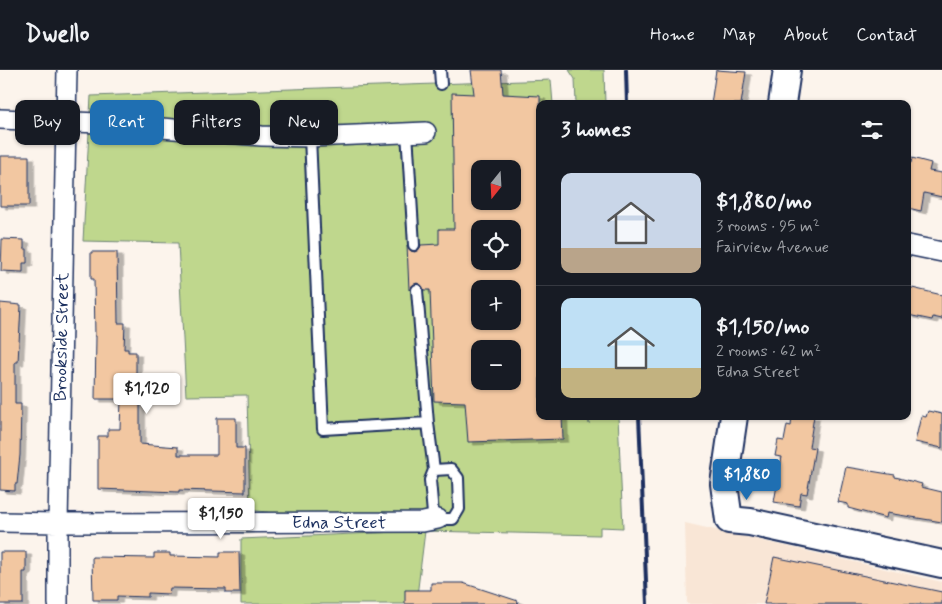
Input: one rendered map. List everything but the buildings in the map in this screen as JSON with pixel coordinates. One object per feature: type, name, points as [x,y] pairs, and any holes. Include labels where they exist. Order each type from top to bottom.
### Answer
[{"type":"street","name":"Brookside Street","points":[[66,100],[67,70]]},
{"type":"street","points":[[783,100],[788,70]]},
{"type":"street","points":[[0,119],[15,119]]},
{"type":"street","points":[[80,122],[270,136]]},
{"type":"street","points":[[338,136],[426,132]]},
{"type":"street","name":"Brookside Street","points":[[58,604],[66,145]]},
{"type":"street","points":[[911,246],[942,252]]},
{"type":"street","points":[[733,420],[724,484],[729,520],[750,522],[942,564]]},
{"type":"street","name":"Edna Street","points":[[0,522],[423,522],[438,519]]},
{"type":"lane","points":[[440,70],[441,84]]},
{"type":"lane","points":[[407,132],[414,245]]},
{"type":"lane","points":[[310,145],[323,429],[428,424]]},
{"type":"lane","points":[[417,290],[428,424],[434,470],[430,480],[433,514],[438,519],[454,519],[458,509],[458,478],[451,469],[434,470]]},
{"type":"shaded area","points":[[685,523],[942,582],[942,604],[687,604]]},
{"type":"green space","points":[[569,70],[604,70],[605,100],[576,100],[575,79]]},
{"type":"green space","points":[[551,80],[553,100],[536,100],[536,420],[588,420],[589,424],[590,420],[618,420],[623,528],[600,527],[600,535],[425,531],[416,604],[241,604],[241,539],[421,531],[250,510],[247,395],[186,396],[178,243],[83,241],[90,114],[90,145],[164,145],[164,100],[91,100],[91,96]]},
{"type":"railway","points":[[626,70],[627,100]]},
{"type":"railway","points":[[639,420],[647,604]]}]
